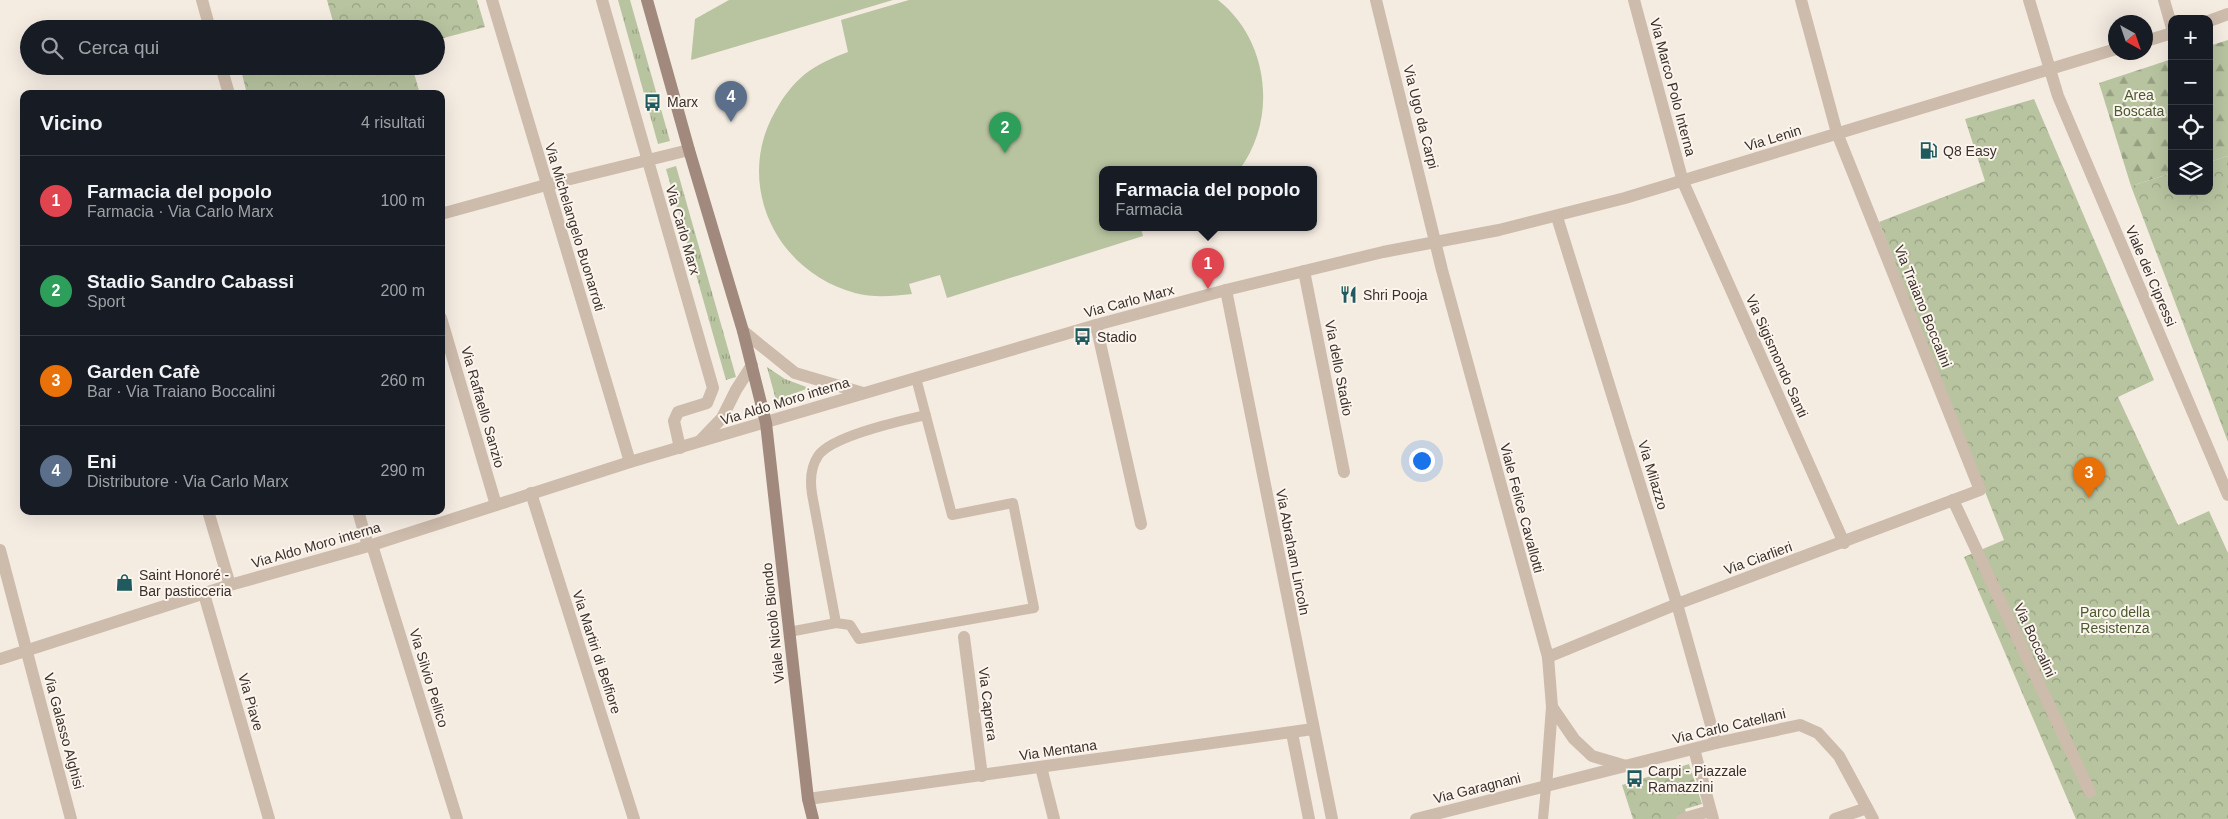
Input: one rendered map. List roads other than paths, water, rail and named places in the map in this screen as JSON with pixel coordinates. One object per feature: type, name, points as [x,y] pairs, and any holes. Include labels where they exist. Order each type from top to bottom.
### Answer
[{"type":"main road","name":"Via Carlo Marx","points":[[647,0],[688,150],[743,331],[766,423]]},
{"type":"main road","name":"Viale Nicolò Biondo","points":[[766,423],[808,799],[813,819]]},
{"type":"street","points":[[202,0],[208,20]]},
{"type":"street","name":"Via Michelangelo Buonarroti","points":[[492,0],[630,462]]},
{"type":"street","name":"Via Carlo Marx","points":[[602,0],[713,388],[706,403],[678,412],[674,421],[680,448]]},
{"type":"street","name":"Via Ugo da Carpi","points":[[1376,0],[1436,242]]},
{"type":"street","name":"Via Marco Polo Interna","points":[[1634,0],[1683,182]]},
{"type":"street","name":"Via Traiano Boccalini","points":[[1801,0],[1837,133],[1980,490]]},
{"type":"street","name":"Viale dei Cipressi","points":[[2029,0],[2058,96],[2228,495]]},
{"type":"street","points":[[2164,0],[2168,15]]},
{"type":"street","points":[[2213,20],[2228,14]]},
{"type":"street","points":[[2153,39],[2168,34]]},
{"type":"street","name":"Via Lenin","points":[[1436,242],[1556,217],[1683,182],[2048,68],[2108,51]]},
{"type":"street","points":[[224,75],[228,90]]},
{"type":"street","points":[[445,213],[546,185],[688,150]]},
{"type":"street","name":"Via Sigismondo Santi","points":[[1683,182],[1844,543]]},
{"type":"street","name":"Via Milazzo","points":[[1556,217],[1677,604],[1716,743]]},
{"type":"street","name":"Via Carlo Marx","points":[[863,393],[1226,290],[1384,252],[1436,242]]},
{"type":"street","name":"Viale Felice Cavallotti","points":[[1436,242],[1442,270],[1548,657],[1552,707],[1546,787]]},
{"type":"street","name":"Via dello Stadio","points":[[1304,271],[1344,472]]},
{"type":"street","name":"Via Abraham Lincoln","points":[[1226,290],[1332,819]]},
{"type":"street","points":[[1096,326],[1141,524]]},
{"type":"street","name":"Via Aldo Moro interna","points":[[743,331],[794,373],[863,393]]},
{"type":"street","name":"Via Raffaello Sanzio","points":[[445,332],[496,505]]},
{"type":"street","name":"Via Aldo Moro interna","points":[[698,443],[722,418],[736,390],[752,365]]},
{"type":"street","name":"Via Aldo Moro interna","points":[[0,659],[230,585],[370,546],[630,462],[863,393]]},
{"type":"street","name":"Via Ciarlieri","points":[[1548,657],[1677,604],[1844,543],[1980,490]]},
{"type":"street","name":"Via Martiri di Belfiore","points":[[531,493],[634,819]]},
{"type":"street","name":"Via Boccalini","points":[[1953,500],[2090,792]]},
{"type":"street","points":[[209,515],[230,585]]},
{"type":"street","name":"Via Silvio Pellico","points":[[359,515],[457,819]]},
{"type":"street","name":"Via Galasso Alghisi","points":[[0,550],[72,819]]},
{"type":"street","name":"Via Piave","points":[[204,594],[270,819]]},
{"type":"street","name":"Via Caprera","points":[[964,637],[982,776]]},
{"type":"street","points":[[1552,707],[1574,739],[1592,756],[1626,766]]},
{"type":"street","name":"Via Carlo Catellani","points":[[1546,787],[1716,743],[1800,725],[1818,734],[1839,756],[1870,814]]},
{"type":"street","name":"Via Mentana","points":[[808,799],[1313,729]]},
{"type":"street","points":[[1292,733],[1309,819]]},
{"type":"street","points":[[1682,819],[1711,815],[1694,749]]},
{"type":"street","points":[[1041,768],[1054,819]]},
{"type":"street","name":"Via Garagnani","points":[[1416,819],[1546,787]]},
{"type":"street","points":[[1835,819],[1870,814]]},
{"type":"lane","points":[[789,632],[836,623],[850,625],[860,639],[958,620],[1034,608],[1014,503],[952,515],[916,378]]},
{"type":"lane","points":[[836,623],[810,481],[818,456],[828,445],[880,426],[926,415]]},
{"type":"lane","points":[[1543,819],[1546,787]]},
{"type":"place","name":"Marx","points":[[653,102]]},
{"type":"place","name":"Eni","points":[[731,122]]},
{"type":"place","name":"Q8 Easy","points":[[1929,151]]},
{"type":"place","name":"Stadio Sandro Cabassi","points":[[1005,153]]},
{"type":"place","name":"Farmacia del popolo","points":[[1208,289]]},
{"type":"place","name":"Shri Pooja","points":[[1349,295]]},
{"type":"place","name":"Stadio","points":[[1083,337]]},
{"type":"place","name":"Garden Cafè","points":[[2089,498]]},
{"type":"place","name":"Saint Honoré - Bar pasticceria","points":[[125,583]]},
{"type":"place","name":"Carpi - Piazzale Ramazzini","points":[[1634,779]]},
{"type":"park label","name":"Area Boscata","points":[[2139,104]]},
{"type":"park label","name":"Parco della Resistenza","points":[[2115,620]]}]
